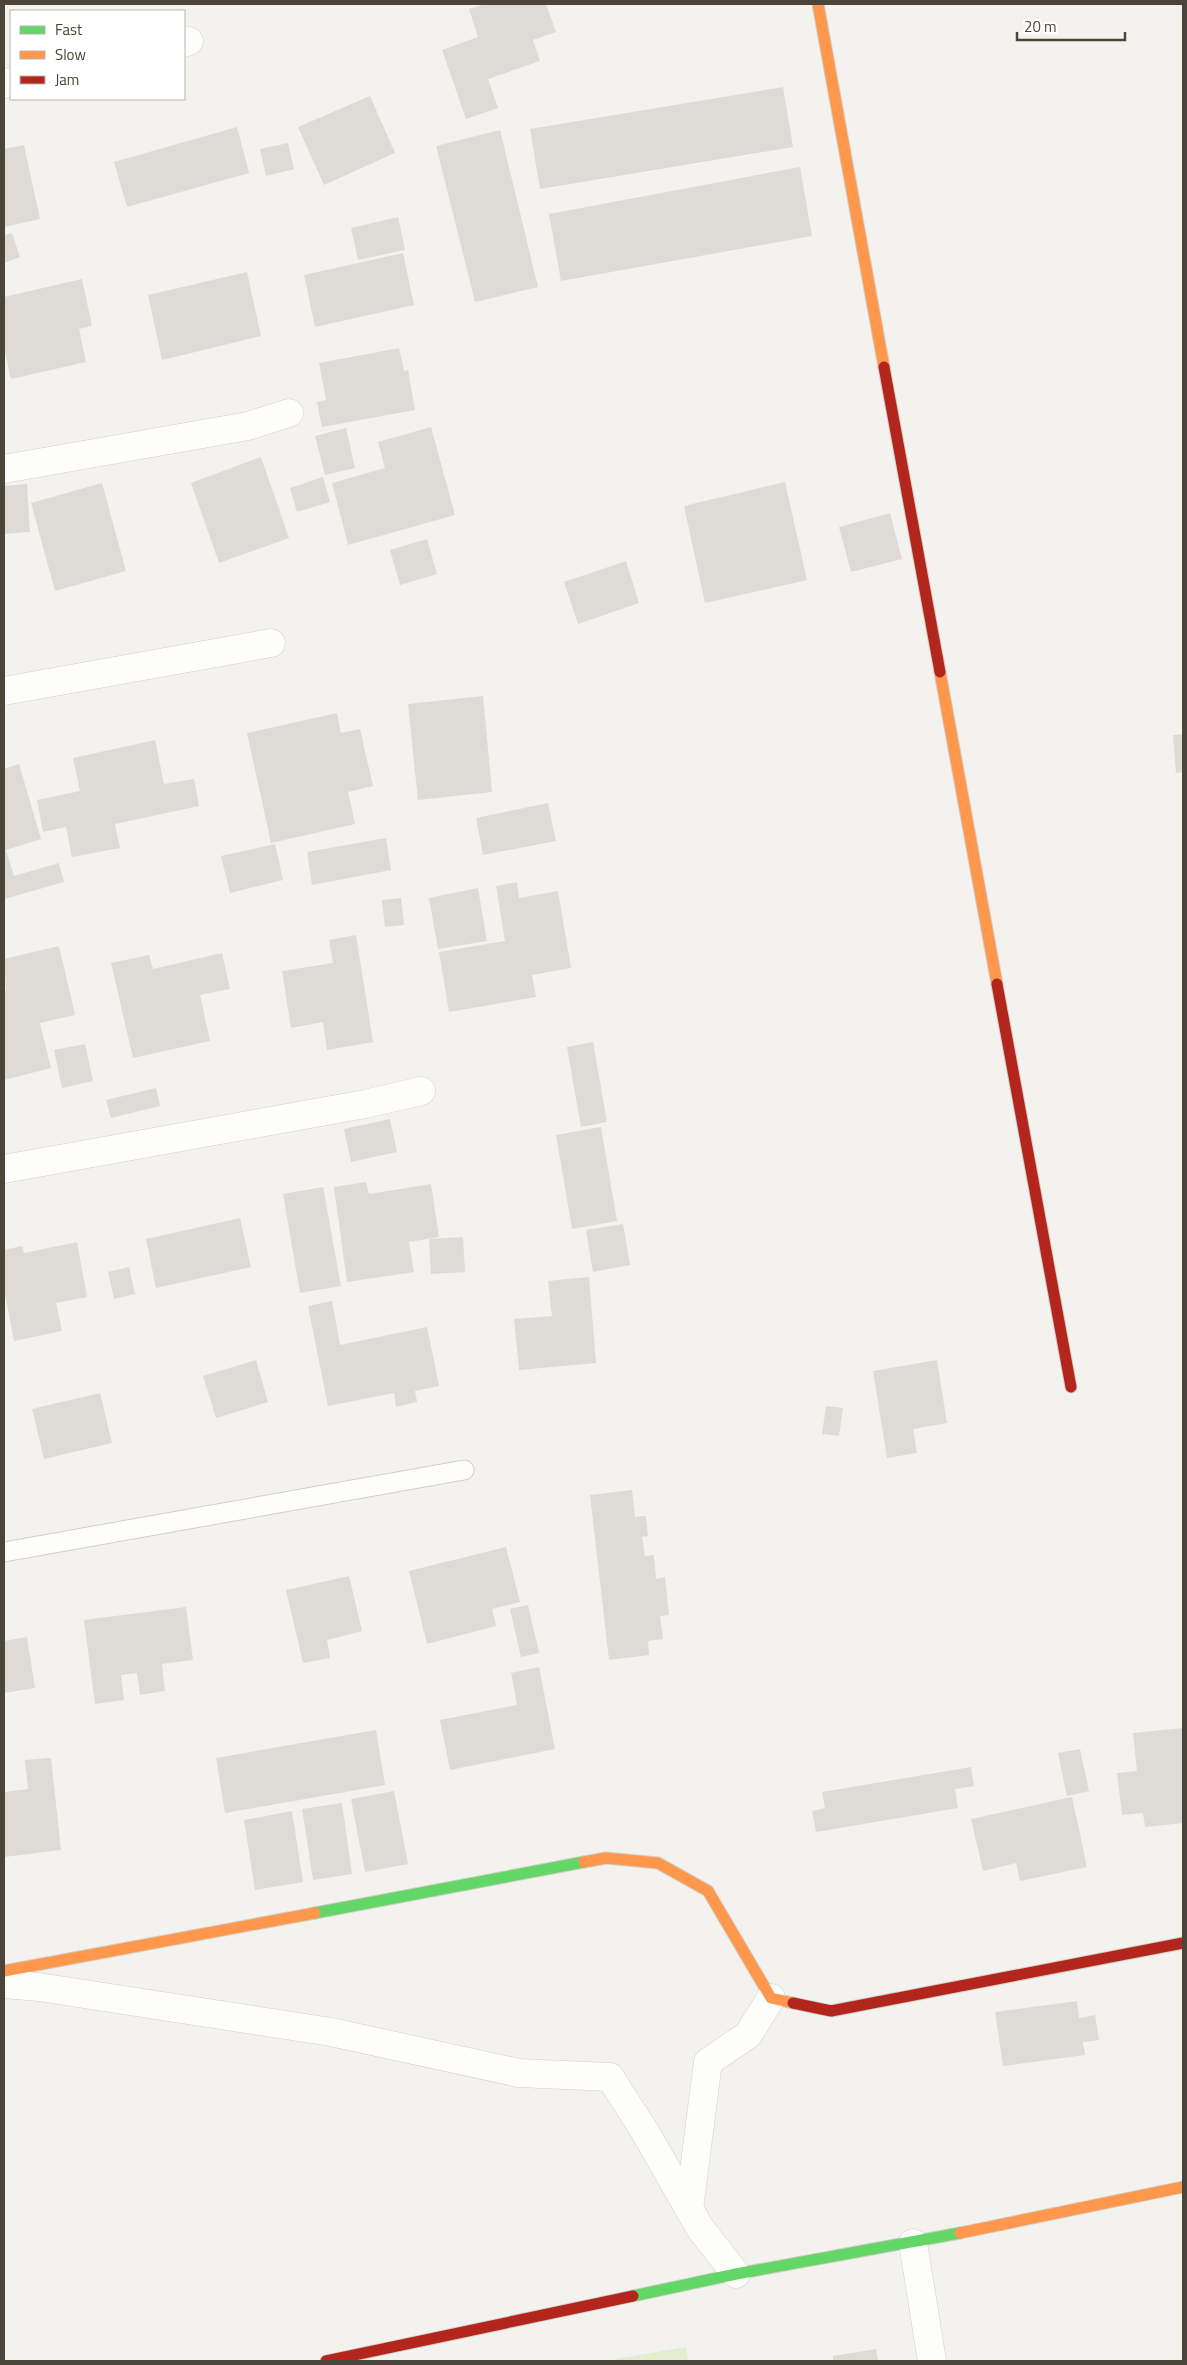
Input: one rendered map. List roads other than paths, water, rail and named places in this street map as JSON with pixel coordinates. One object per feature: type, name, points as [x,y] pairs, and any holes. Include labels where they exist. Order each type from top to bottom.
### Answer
[{"type":"street","points":[[818,4],[1071,1388]]},
{"type":"street","points":[[4,469],[248,426],[289,413]]},
{"type":"street","points":[[4,691],[271,643]]},
{"type":"street","points":[[4,1169],[366,1104],[421,1091]]},
{"type":"street","points":[[4,1971],[606,1858],[658,1863],[708,1891],[771,1998],[831,2011],[1183,1943]]},
{"type":"street","points":[[4,1984],[40,1987],[331,2032],[518,2073],[610,2077],[644,2130],[700,2228],[736,2274]]},
{"type":"street","points":[[689,2209],[708,2062],[748,2035],[771,1998]]},
{"type":"street","points":[[326,2361],[736,2274],[913,2243],[1183,2187]]},
{"type":"street","points":[[913,2243],[932,2361]]},
{"type":"lane","points":[[4,1552],[464,1470]]}]
